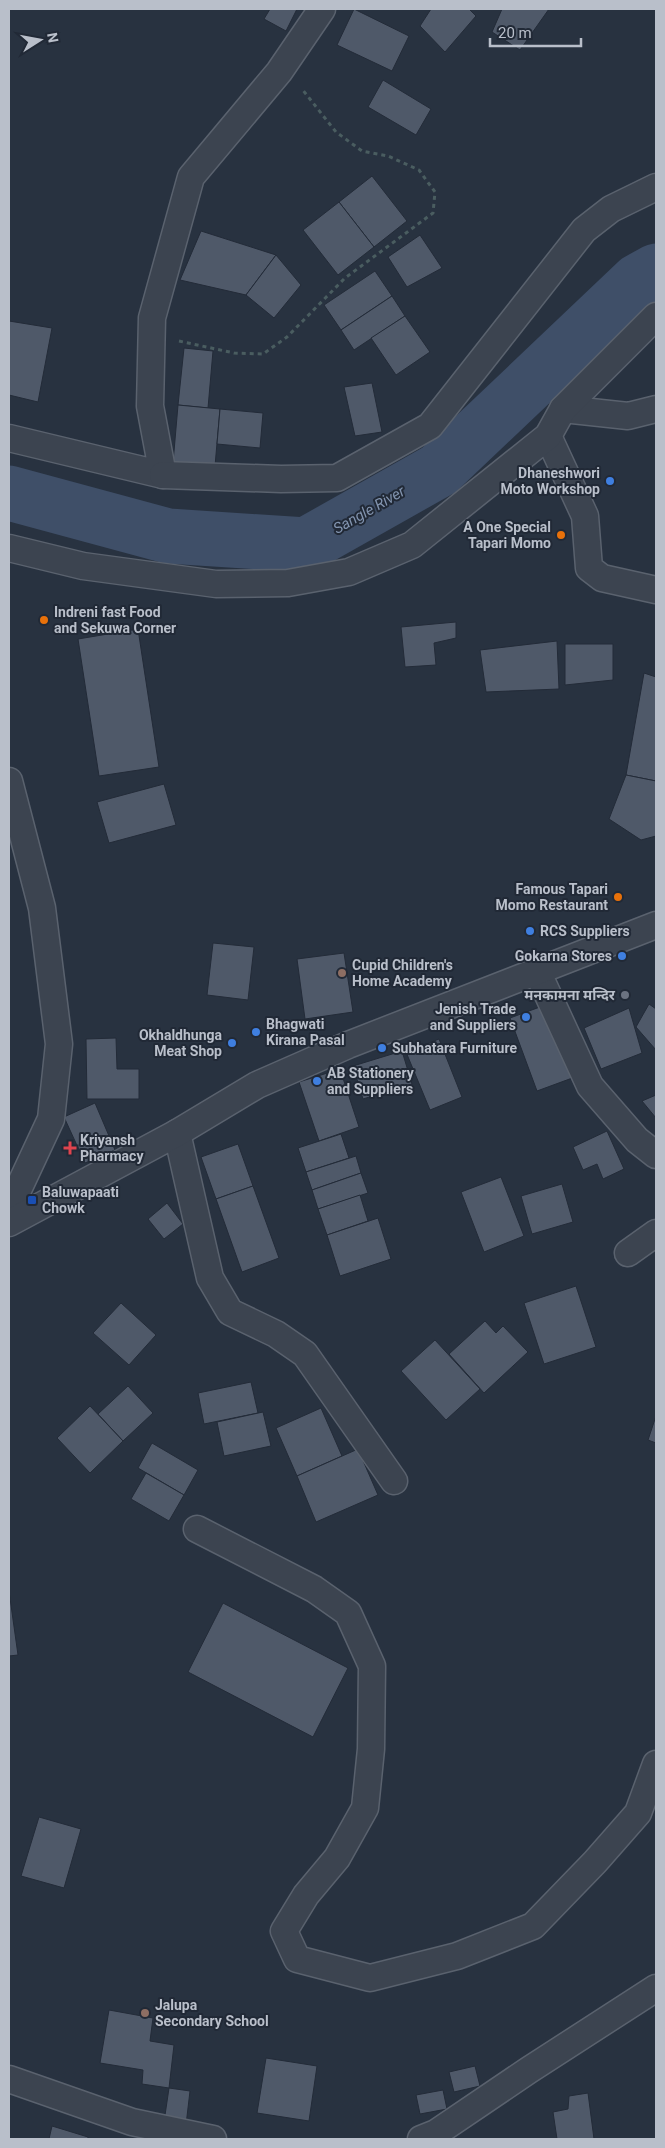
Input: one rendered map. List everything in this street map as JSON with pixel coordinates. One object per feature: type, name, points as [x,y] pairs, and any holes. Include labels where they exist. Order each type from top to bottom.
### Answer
[{"type":"street","points":[[163,475],[150,406],[152,318],[191,177],[279,72],[322,9]]},
{"type":"street","points":[[9,438],[163,475],[281,479],[337,478],[430,426],[584,230],[611,209],[656,187]]},
{"type":"street","points":[[9,548],[83,566],[216,584],[288,583],[349,572],[412,545],[548,436],[563,409],[656,316]]},
{"type":"street","points":[[563,409],[628,416],[656,409]]},
{"type":"street","points":[[548,436],[585,516],[588,568],[602,578],[656,590]]},
{"type":"street","points":[[9,782],[42,908],[59,1044],[51,1119],[9,1209]]},
{"type":"street","points":[[9,1223],[177,1133],[258,1085],[348,1045],[537,971],[655,928]]},
{"type":"street","points":[[537,971],[590,1086],[637,1140],[656,1154]]},
{"type":"street","points":[[177,1133],[210,1278],[230,1312],[276,1334],[304,1354],[394,1481]]},
{"type":"street","points":[[628,1253],[656,1233]]},
{"type":"street","points":[[197,1529],[314,1589],[348,1613],[372,1666],[371,1749],[365,1808],[337,1858],[306,1894],[284,1931],[297,1959],[370,1978],[457,1956],[533,1926],[596,1862],[638,1813],[656,1764]]},
{"type":"street","points":[[421,2139],[436,2133],[656,1988]]},
{"type":"street","points":[[9,2079],[132,2122],[213,2139]]},
{"type":"path","points":[[152,318],[175,340],[234,353],[263,354],[287,337],[345,278],[433,213],[435,192],[419,170],[388,156],[362,151],[336,132],[302,88],[279,72]]},
{"type":"building","points":[[270,9],[297,9],[286,31],[264,19]]},
{"type":"building","points":[[354,9],[409,36],[392,71],[337,45]]},
{"type":"building","points":[[431,9],[469,9],[476,16],[445,52],[420,26]]},
{"type":"building","points":[[502,9],[549,9],[520,50],[492,32]]},
{"type":"building","points":[[383,80],[431,109],[416,135],[368,107]]},
{"type":"building","points":[[372,176],[407,221],[374,247],[339,202]]},
{"type":"building","points":[[339,202],[374,247],[338,275],[303,230]]},
{"type":"building","points":[[201,231],[276,255],[246,295],[180,280]]},
{"type":"building","points":[[420,235],[442,268],[407,287],[388,257]]},
{"type":"building","points":[[276,255],[301,285],[274,318],[246,295]]},
{"type":"building","points":[[375,271],[392,296],[341,330],[324,305]]},
{"type":"building","points":[[392,296],[405,316],[354,350],[341,330]]},
{"type":"building","points":[[405,316],[430,352],[396,375],[371,338]]},
{"type":"building","points":[[9,321],[52,328],[38,402],[9,395]]},
{"type":"building","points":[[184,348],[213,351],[208,408],[178,405]]},
{"type":"building","points":[[372,383],[382,432],[355,436],[344,387]]},
{"type":"building","points":[[178,405],[220,409],[215,466],[173,463]]},
{"type":"building","points":[[220,409],[263,413],[260,448],[217,444]]},
{"type":"building","points":[[456,622],[456,638],[434,643],[436,665],[405,667],[401,627]]},
{"type":"building","points":[[138,629],[159,767],[99,776],[78,639]]},
{"type":"building","points":[[557,641],[559,689],[486,692],[480,650]]},
{"type":"building","points":[[565,644],[613,644],[613,680],[565,685]]},
{"type":"building","points":[[644,673],[656,677],[656,781],[626,775]]},
{"type":"building","points":[[626,775],[656,781],[656,836],[641,840],[609,819]]},
{"type":"building","points":[[164,784],[176,825],[109,843],[97,802]]},
{"type":"building","points":[[213,943],[254,947],[248,1000],[207,995]]},
{"type":"building","points":[[344,953],[353,1012],[305,1019],[297,959]]},
{"type":"building","points":[[548,1004],[575,1077],[537,1091],[510,1018]]},
{"type":"building","points":[[649,1004],[656,1009],[656,1050],[636,1027]]},
{"type":"building","points":[[629,1008],[642,1053],[601,1069],[584,1028]]},
{"type":"building","points":[[116,1038],[117,1069],[139,1069],[139,1099],[87,1099],[86,1039]]},
{"type":"building","points":[[439,1039],[462,1097],[430,1110],[406,1052]]},
{"type":"building","points":[[402,1051],[412,1084],[363,1099],[353,1066]]},
{"type":"building","points":[[340,1069],[359,1127],[319,1141],[299,1082]]},
{"type":"building","points":[[656,1095],[656,1118],[642,1101]]},
{"type":"building","points":[[95,1103],[115,1150],[85,1163],[64,1117]]},
{"type":"building","points":[[607,1131],[624,1169],[603,1179],[597,1164],[583,1170],[573,1147]]},
{"type":"building","points":[[341,1134],[349,1158],[306,1172],[298,1148]]},
{"type":"building","points":[[238,1144],[253,1186],[216,1199],[201,1157]]},
{"type":"building","points":[[356,1156],[361,1173],[312,1190],[306,1172]]},
{"type":"building","points":[[361,1173],[368,1193],[318,1209],[312,1190]]},
{"type":"building","points":[[501,1177],[524,1236],[484,1252],[461,1192]]},
{"type":"building","points":[[562,1184],[573,1222],[532,1234],[521,1196]]},
{"type":"building","points":[[253,1186],[279,1258],[242,1272],[216,1199]]},
{"type":"building","points":[[360,1195],[368,1221],[327,1235],[318,1209]]},
{"type":"building","points":[[167,1203],[183,1224],[164,1239],[148,1219]]},
{"type":"building","points":[[378,1218],[391,1259],[340,1276],[327,1235]]},
{"type":"building","points":[[576,1286],[596,1347],[544,1364],[524,1303]]},
{"type":"building","points":[[121,1303],[156,1335],[129,1365],[93,1333]]},
{"type":"building","points":[[485,1321],[496,1333],[503,1326],[528,1352],[484,1393],[449,1354]]},
{"type":"building","points":[[435,1340],[480,1389],[446,1420],[401,1371]]},
{"type":"building","points":[[251,1382],[258,1413],[204,1424],[198,1393]]},
{"type":"building","points":[[128,1386],[153,1413],[123,1441],[98,1414]]},
{"type":"building","points":[[90,1406],[123,1441],[90,1473],[57,1438]]},
{"type":"building","points":[[321,1408],[342,1456],[297,1476],[276,1428]]},
{"type":"building","points":[[263,1412],[271,1446],[224,1456],[217,1422]]},
{"type":"building","points":[[656,1416],[656,1443],[648,1440]]},
{"type":"building","points":[[152,1443],[198,1470],[184,1495],[138,1468]]},
{"type":"building","points":[[358,1449],[378,1495],[316,1522],[297,1476]]},
{"type":"building","points":[[146,1473],[184,1495],[169,1521],[131,1499]]},
{"type":"building","points":[[9,1591],[18,1655],[9,1656]]},
{"type":"building","points":[[223,1603],[348,1668],[313,1737],[188,1672]]},
{"type":"building","points":[[39,1817],[81,1829],[64,1888],[21,1876]]},
{"type":"building","name":"Jalupa Secondary School","points":[[109,2010],[153,2018],[150,2041],[174,2045],[169,2088],[142,2084],[143,2070],[100,2063]]},
{"type":"building","points":[[266,2058],[317,2066],[309,2121],[257,2113]]},
{"type":"building","points":[[475,2066],[480,2086],[454,2092],[449,2072]]},
{"type":"building","points":[[169,2088],[190,2091],[186,2125],[164,2122]]},
{"type":"building","points":[[443,2090],[447,2109],[420,2114],[416,2095]]},
{"type":"building","points":[[588,2093],[594,2139],[557,2139],[553,2112],[568,2109],[569,2096]]},
{"type":"building","points":[[52,2126],[88,2137],[88,2139],[49,2139]]},
{"type":"waterway","name":"Sangle River","points":[[9,493],[168,536],[306,545],[439,470],[638,281],[656,271]]},
{"type":"place","name":"Dhaneshwori Moto Workshop","points":[[610,481]]},
{"type":"place","name":"A One Special Tapari Momo","points":[[561,535]]},
{"type":"place","name":"Indreni fast Food and Sekuwa Corner","points":[[44,620]]},
{"type":"place","name":"Famous Tapari Momo Restaurant","points":[[618,897]]},
{"type":"place","name":"RCS Suppliers","points":[[530,931]]},
{"type":"place","name":"Gokarna Stores","points":[[622,956]]},
{"type":"place","name":"Cupid Children's Home Academy","points":[[342,973]]},
{"type":"place","name":"मनकामना मन्दिर","points":[[625,995]]},
{"type":"place","name":"Jenish Trade and Suppliers","points":[[526,1017]]},
{"type":"place","name":"Bhagwati Kirana Pasal","points":[[256,1032]]},
{"type":"place","name":"Okhaldhunga Meat Shop","points":[[232,1043]]},
{"type":"place","name":"Subhatara Furniture","points":[[382,1048]]},
{"type":"place","name":"AB Stationery and Suppliers","points":[[317,1081]]},
{"type":"place","name":"Kriyansh Pharmacy","points":[[70,1148]]},
{"type":"place","name":"Baluwapaati Chowk","points":[[32,1200]]},
{"type":"place","name":"Jalupa Secondary School","points":[[145,2013]]}]
